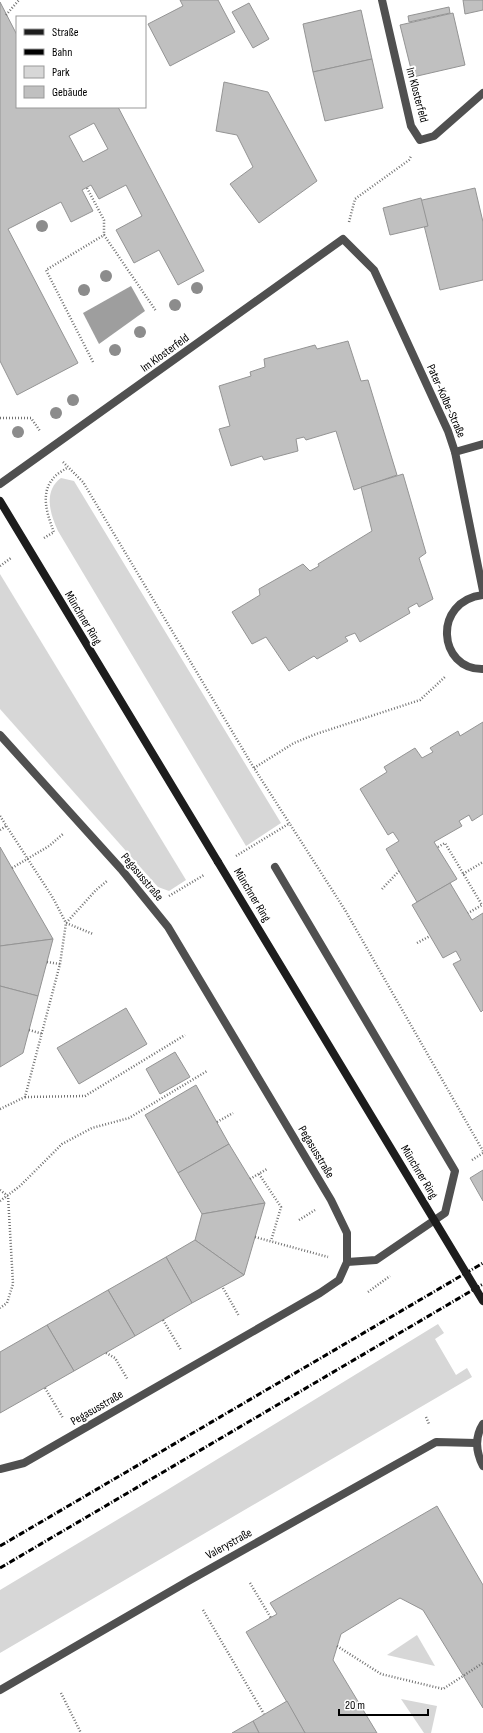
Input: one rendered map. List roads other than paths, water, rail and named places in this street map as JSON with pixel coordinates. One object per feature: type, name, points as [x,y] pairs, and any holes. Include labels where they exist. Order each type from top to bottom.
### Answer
[{"type":"main road","name":"Münchner Ring","points":[[0,501],[483,1301]]},
{"type":"street","name":"Im Klosterfeld","points":[[382,0],[411,126],[420,140],[434,136],[483,93]]},
{"type":"street","name":"Im Klosterfeld","points":[[0,484],[53,448],[344,239]]},
{"type":"street","name":"Pater-Kolbe-Straße","points":[[344,239],[374,270],[448,431],[455,452],[483,591]]},
{"type":"street","points":[[455,452],[483,444]]},
{"type":"street","points":[[483,595],[468,598],[460,603],[449,619],[446,631],[448,644],[453,653],[468,666],[483,669]]},
{"type":"street","name":"Pegasusstraße","points":[[0,735],[121,869],[168,928],[331,1200],[347,1233],[347,1262],[339,1280],[73,1436],[24,1463],[0,1469]]},
{"type":"street","points":[[275,867],[455,1171],[445,1212],[376,1260],[347,1262]]},
{"type":"street","points":[[483,1424],[478,1431],[476,1443],[478,1456],[483,1466]]},
{"type":"street","name":"Valerystraße","points":[[0,1690],[190,1580],[436,1442],[476,1443]]},
{"type":"railway","points":[[0,1546],[483,1263]]},
{"type":"railway","points":[[0,1568],[483,1284]]}]
